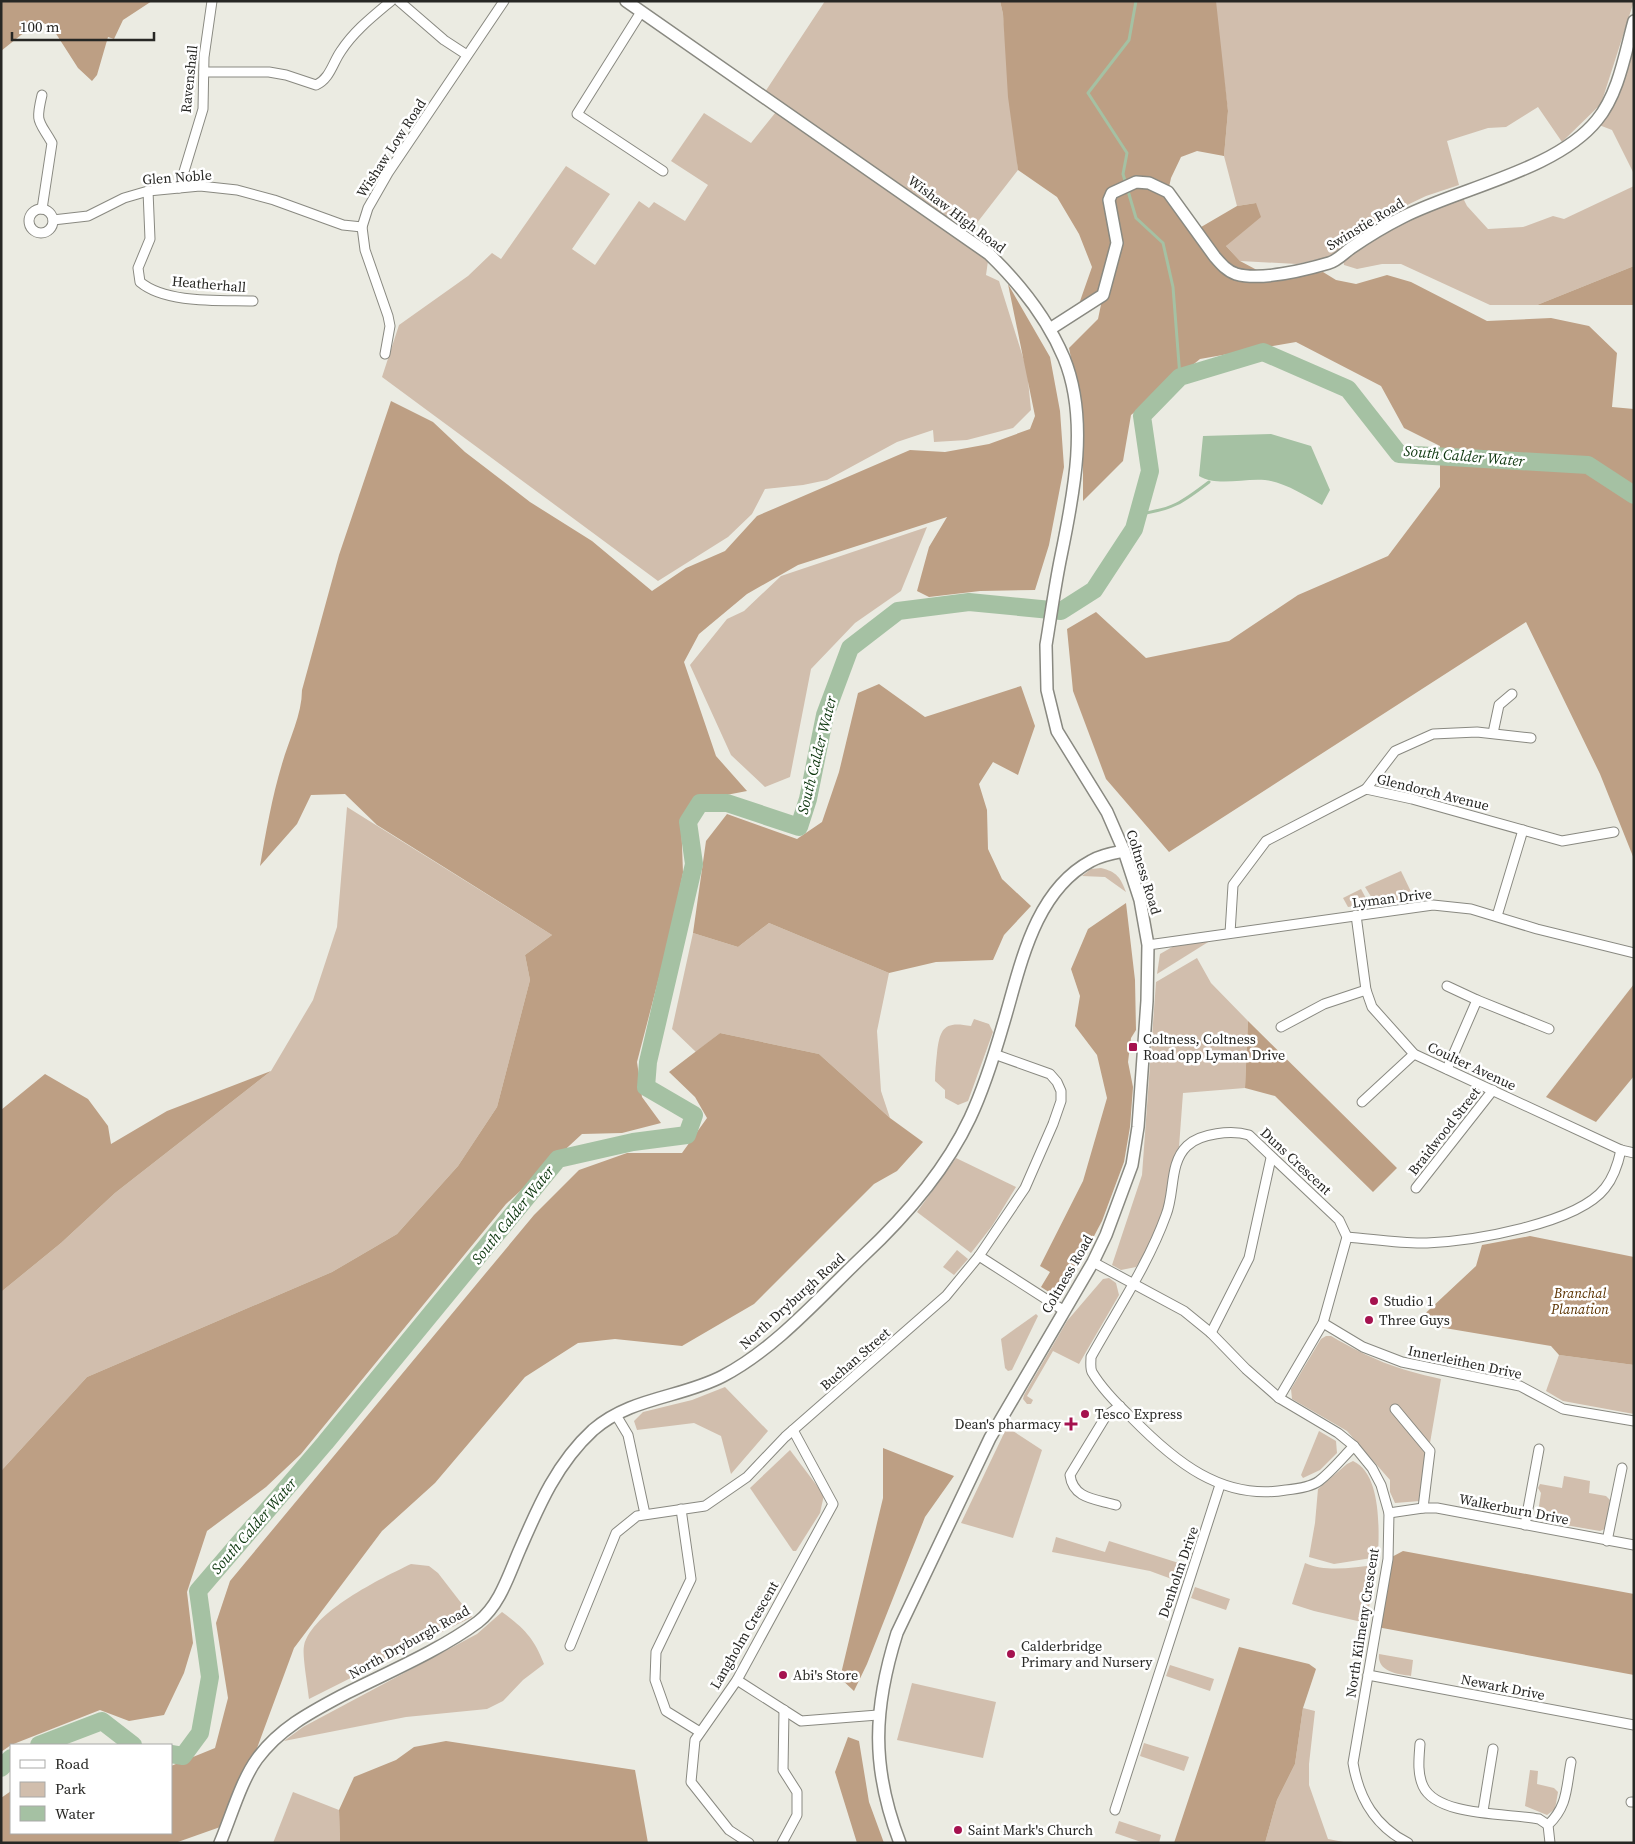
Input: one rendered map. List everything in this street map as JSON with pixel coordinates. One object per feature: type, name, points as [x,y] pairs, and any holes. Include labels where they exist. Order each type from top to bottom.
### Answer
[{"type":"street","name":"Ravenshall","points":[[179,188],[202,109],[212,1]]},
{"type":"street","points":[[204,72],[269,72],[286,75],[316,85],[325,79],[339,54],[354,34],[391,1]]},
{"type":"street","points":[[399,1],[444,40],[467,55]]},
{"type":"street","name":"Wishaw Low Road","points":[[385,354],[390,326],[365,250],[362,227],[368,208],[388,173],[504,1]]},
{"type":"street","name":"Wishaw High Road","points":[[626,1],[989,254],[1013,277],[1050,329],[1064,359],[1074,398],[1077,440],[1074,484],[1054,599]]},
{"type":"street","points":[[641,12],[577,114],[663,170]]},
{"type":"street","name":"Swinstie Road","points":[[1050,329],[1104,295],[1117,242],[1109,200],[1112,193],[1120,188],[1132,184],[1150,183],[1168,192],[1216,258],[1224,267],[1234,273],[1259,275],[1293,272],[1332,262],[1401,218],[1440,199],[1555,154],[1578,137],[1597,120],[1611,95],[1634,20]]},
{"type":"street","points":[[42,95],[38,122],[52,143],[42,209]]},
{"type":"street","name":"Glen Noble","points":[[53,220],[88,216],[124,198],[148,190],[210,186],[238,190],[274,200],[343,225],[362,227]]},
{"type":"street","name":"Heatherhall","points":[[148,190],[150,238],[138,268],[140,282],[151,290],[167,295],[254,302]]},
{"type":"street","points":[[42,209],[50,213],[53,220],[51,228],[45,233],[37,233],[31,228],[30,216],[35,210],[42,209]]},
{"type":"street","name":"Coltness Road","points":[[900,1843],[881,1777],[878,1715],[888,1661],[905,1613],[990,1438],[1063,1310],[1093,1262],[1106,1235],[1132,1165],[1138,1127],[1147,1001],[1148,945],[1140,900],[1124,851],[1107,812],[1057,731],[1047,690],[1046,645],[1054,599]]},
{"type":"street","points":[[1493,734],[1498,705],[1512,694]]},
{"type":"street","points":[[1366,790],[1395,751],[1433,734],[1493,734],[1531,738]]},
{"type":"street","name":"Glendorch Avenue","points":[[1230,933],[1233,885],[1266,841],[1366,790],[1412,799],[1562,841],[1614,832]]},
{"type":"street","points":[[1497,916],[1523,830]]},
{"type":"street","name":"North Dryburgh Road","points":[[220,1843],[255,1761],[274,1738],[297,1720],[440,1645],[479,1621],[488,1611],[505,1583],[547,1487],[567,1457],[596,1428],[616,1415],[644,1401],[703,1385],[746,1362],[769,1345],[889,1232],[932,1180],[958,1141],[982,1089],[1030,934],[1042,914],[1054,896],[1078,870],[1102,856],[1124,851]]},
{"type":"street","name":"Lyman Drive","points":[[1148,945],[1433,906],[1471,909],[1537,930],[1634,953]]},
{"type":"street","name":"Coulter Avenue","points":[[1356,916],[1366,990],[1376,1012],[1414,1054],[1621,1150],[1634,1152]]},
{"type":"street","points":[[1448,986],[1548,1029]]},
{"type":"street","points":[[1282,1027],[1324,1004],[1366,990]]},
{"type":"street","points":[[1447,1069],[1477,1000]]},
{"type":"street","name":"Buchan Street","points":[[570,1646],[616,1533],[637,1516],[704,1506],[743,1480],[794,1430],[946,1296],[979,1256],[1025,1188],[1054,1124],[1061,1100],[1061,1091],[1057,1082],[1050,1074],[994,1054]]},
{"type":"street","points":[[1362,1102],[1414,1054]]},
{"type":"street","name":"Braidwood Street","points":[[1416,1188],[1493,1090]]},
{"type":"street","name":"Duns Crescent","points":[[1347,1237],[1339,1220],[1249,1135],[1240,1133],[1200,1138],[1187,1145],[1178,1157],[1168,1212],[1152,1252],[1091,1357],[1091,1370],[1120,1406],[1181,1464],[1220,1485],[1243,1491],[1268,1493],[1298,1488],[1318,1482],[1354,1446]]},
{"type":"street","points":[[1279,1398],[1324,1323],[1347,1237],[1426,1243],[1471,1238],[1548,1222],[1590,1202],[1604,1190],[1612,1179],[1621,1150]]},
{"type":"street","points":[[1211,1333],[1249,1258],[1272,1158]]},
{"type":"street","points":[[979,1256],[1063,1310]]},
{"type":"street","name":"North Kilmeny Crescent","points":[[1093,1262],[1184,1311],[1211,1333],[1246,1369],[1279,1398],[1338,1433],[1354,1446],[1372,1468],[1381,1485],[1389,1513],[1388,1559],[1353,1763],[1368,1810],[1385,1829],[1408,1843]]},
{"type":"street","name":"Innerleithen Drive","points":[[1324,1323],[1363,1347],[1402,1362],[1520,1386],[1563,1409],[1634,1421]]},
{"type":"street","points":[[1116,1505],[1078,1493],[1071,1485],[1070,1475],[1106,1416],[1120,1406]]},
{"type":"street","points":[[1395,1409],[1430,1451],[1423,1508]]},
{"type":"street","points":[[616,1415],[628,1435],[645,1514]]},
{"type":"street","name":"Langholm Crescent","points":[[749,1843],[729,1830],[691,1782],[695,1740],[737,1680],[833,1504],[794,1430]]},
{"type":"street","points":[[1525,1525],[1539,1449]]},
{"type":"street","points":[[1607,1541],[1622,1468]]},
{"type":"street","name":"Denholm Drive","points":[[1115,1810],[1220,1485]]},
{"type":"street","name":"Walkerburn Drive","points":[[1389,1513],[1423,1508],[1634,1546]]},
{"type":"street","points":[[681,1509],[691,1579],[656,1652],[654,1680],[666,1711],[700,1732]]},
{"type":"street","name":"Newark Drive","points":[[1368,1675],[1634,1725]]},
{"type":"street","points":[[737,1680],[800,1721],[878,1715]]},
{"type":"street","points":[[782,1843],[797,1815],[797,1792],[783,1770],[784,1710]]},
{"type":"street","points":[[1420,1744],[1420,1776],[1428,1795],[1436,1802],[1456,1809],[1539,1819],[1548,1825],[1550,1843]]},
{"type":"street","points":[[1483,1812],[1493,1749]]},
{"type":"street","points":[[1548,1825],[1559,1815],[1564,1804],[1570,1762]]},
{"type":"green space","points":[[1,1],[152,1],[123,20],[114,39],[108,37],[97,75],[92,81],[78,68],[53,29],[42,22],[21,35],[1,51]]},
{"type":"green space","points":[[825,1],[1000,1],[1003,14],[1018,170],[966,237],[989,254],[986,275],[999,281],[1027,370],[1031,410],[1013,428],[967,440],[934,442],[933,430],[897,442],[827,480],[803,485],[765,489],[752,514],[728,537],[658,581],[382,377],[399,325],[468,276],[492,253],[501,259],[566,166],[610,194],[572,249],[595,265],[639,201],[649,208],[654,202],[685,221],[708,185],[671,161],[704,113],[751,143],[780,107],[763,95]]},
{"type":"green space","points":[[1000,1],[1216,1],[1228,111],[1224,156],[1197,151],[1181,157],[1171,178],[1168,192],[1196,230],[1237,206],[1256,203],[1261,217],[1226,246],[1240,261],[1274,279],[1323,272],[1336,280],[1356,284],[1387,275],[1411,282],[1487,321],[1551,318],[1589,326],[1617,353],[1612,407],[1634,409],[1634,859],[1600,774],[1526,622],[1169,852],[1106,779],[1073,691],[1067,629],[1096,612],[1146,658],[1229,641],[1298,595],[1388,556],[1440,487],[1440,446],[1404,428],[1381,386],[1296,342],[1200,359],[1131,415],[1123,461],[1083,501],[1083,417],[1069,348],[1098,319],[1103,295],[1079,304],[1092,267],[1079,234],[1057,197],[1018,170],[1008,97],[1003,14]]},
{"type":"green space","points":[[1216,1],[1634,1],[1601,104],[1562,142],[1538,107],[1506,127],[1488,128],[1447,141],[1459,185],[1426,196],[1380,218],[1333,256],[1297,264],[1240,261],[1226,246],[1256,203],[1237,206],[1224,156],[1228,111],[1214,4]]},
{"type":"green space","points":[[1634,47],[1634,174],[1612,130],[1599,125],[1611,107],[1620,88]]},
{"type":"green space","points":[[1634,186],[1634,266],[1537,305],[1490,305],[1401,264],[1382,264],[1357,269],[1344,265],[1343,259],[1419,214],[1463,198],[1467,206],[1488,229],[1523,227],[1553,216],[1564,219]]},
{"type":"green space","points":[[1634,266],[1634,305],[1537,305]]},
{"type":"green space","points":[[1008,284],[1050,357],[1060,411],[1064,467],[1049,545],[1035,590],[980,591],[929,597],[917,591],[929,547],[947,517],[798,565],[747,594],[699,634],[684,662],[716,756],[747,791],[695,801],[681,818],[683,873],[669,939],[637,1062],[642,1097],[661,1123],[622,1133],[582,1134],[506,1204],[301,1454],[266,1487],[207,1531],[187,1592],[193,1643],[184,1673],[164,1715],[129,1721],[100,1710],[10,1744],[1,1752],[1,1471],[87,1377],[332,1272],[397,1234],[458,1166],[497,1107],[530,980],[525,955],[552,935],[377,825],[345,794],[311,795],[297,824],[260,866],[275,789],[298,718],[302,690],[339,555],[391,401],[433,422],[465,452],[530,502],[592,541],[652,591],[686,568],[725,551],[757,516],[910,450],[945,452],[989,444],[1030,429],[1035,416]]},
{"type":"green space","points":[[927,527],[901,591],[855,623],[811,669],[790,777],[765,787],[731,755],[690,665],[727,619],[744,611],[781,576]]},
{"type":"green space","points":[[879,684],[925,717],[1021,686],[1035,726],[1018,775],[993,762],[979,784],[987,810],[988,849],[1002,879],[1031,906],[1004,935],[993,960],[936,962],[889,973],[769,923],[738,947],[693,933],[706,841],[727,814],[797,839],[822,822],[839,772],[858,693]]},
{"type":"green space","points":[[347,807],[552,935],[525,955],[530,980],[497,1107],[458,1166],[397,1234],[332,1272],[87,1377],[1,1471],[1,1292],[61,1243],[115,1193],[271,1071],[313,1000],[337,927]]},
{"type":"green space","points":[[1101,868],[1111,871],[1117,876],[1126,892],[1105,877],[1082,876],[1091,869]]},
{"type":"green space","points":[[1401,871],[1414,898],[1375,903],[1365,887]]},
{"type":"green space","points":[[1361,889],[1369,904],[1348,907],[1343,898]]},
{"type":"green space","points":[[1126,903],[1135,980],[1136,1030],[1131,1038],[1128,1062],[1133,1087],[1130,1127],[1124,1162],[1102,1221],[1084,1255],[1052,1294],[1041,1287],[1050,1272],[1040,1266],[1083,1181],[1107,1098],[1097,1055],[1075,1026],[1080,996],[1071,969],[1088,929]]},
{"type":"green space","points":[[769,923],[889,973],[877,1031],[881,1091],[890,1118],[819,1054],[720,1033],[696,1052],[672,1029],[693,933],[738,947]]},
{"type":"green space","points":[[1213,939],[1157,974],[1160,954],[1174,946]]},
{"type":"green space","points":[[1197,958],[1211,983],[1248,1021],[1245,1088],[1183,1093],[1179,1147],[1175,1154],[1163,1213],[1152,1242],[1136,1267],[1121,1270],[1112,1265],[1142,1175],[1156,982]]},
{"type":"green space","points":[[1634,984],[1634,1076],[1596,1122],[1546,1097]]},
{"type":"green space","points":[[974,1019],[989,1024],[993,1032],[968,1101],[958,1105],[945,1098],[945,1090],[935,1081],[938,1044],[945,1028],[955,1024],[971,1026]]},
{"type":"green space","points":[[1248,1021],[1397,1168],[1373,1192],[1275,1096],[1245,1088]]},
{"type":"green space","points":[[720,1033],[819,1054],[890,1118],[923,1142],[897,1171],[874,1184],[754,1304],[682,1346],[615,1339],[578,1343],[525,1377],[435,1483],[382,1531],[294,1648],[253,1759],[223,1826],[175,1843],[1,1843],[1,1798],[10,1792],[10,1834],[172,1834],[172,1766],[215,1748],[228,1698],[216,1623],[230,1581],[534,1215],[579,1170],[627,1153],[682,1153],[707,1118],[695,1097],[669,1072]]},
{"type":"green space","points":[[271,1071],[115,1193],[61,1243],[1,1292],[1,1110],[45,1074],[88,1099],[108,1126],[111,1144],[167,1111]]},
{"type":"green space","points":[[956,1158],[1016,1187],[992,1226],[971,1253],[917,1212]]},
{"type":"green space","name":"Branchal Planation","points":[[1530,1236],[1634,1257],[1634,1365],[1559,1355],[1551,1346],[1415,1323],[1476,1266],[1482,1245]]},
{"type":"green space","points":[[957,1250],[968,1259],[954,1275],[943,1267]]},
{"type":"green space","points":[[1109,1278],[1116,1283],[1119,1295],[1079,1364],[1053,1351],[1027,1396],[1033,1400],[1031,1404],[1027,1404],[1023,1399],[1024,1395],[1067,1321],[1103,1279]]},
{"type":"green space","points":[[1036,1314],[1038,1316],[1012,1370],[1008,1371],[1005,1368],[1001,1339]]},
{"type":"green space","points":[[1331,1336],[1384,1362],[1441,1379],[1420,1501],[1395,1503],[1390,1492],[1390,1480],[1347,1431],[1292,1399],[1291,1389],[1321,1339]]},
{"type":"green space","points":[[1559,1355],[1634,1365],[1634,1414],[1563,1401],[1546,1391]]},
{"type":"green space","points":[[725,1387],[768,1431],[731,1474],[721,1436],[694,1423],[637,1430],[634,1421],[643,1412],[692,1400]]},
{"type":"green space","points":[[1007,1427],[1042,1450],[1013,1538],[961,1523]]},
{"type":"green space","points":[[1319,1431],[1336,1441],[1337,1453],[1320,1470],[1303,1478],[1301,1475]]},
{"type":"green space","points":[[883,1448],[954,1476],[925,1517],[867,1664],[854,1691],[840,1678],[883,1498]]},
{"type":"green space","points":[[790,1450],[824,1495],[820,1513],[796,1551],[793,1551],[750,1488]]},
{"type":"green space","points":[[1353,1461],[1362,1468],[1374,1490],[1379,1533],[1378,1557],[1334,1564],[1309,1557],[1318,1489]]},
{"type":"green space","points":[[1564,1476],[1590,1481],[1589,1493],[1606,1496],[1610,1500],[1605,1529],[1600,1531],[1536,1520],[1534,1516],[1538,1512],[1541,1493],[1538,1488],[1540,1484],[1562,1488]]},
{"type":"green space","points":[[1056,1537],[1105,1552],[1109,1541],[1182,1564],[1177,1581],[1150,1571],[1052,1552]]},
{"type":"green space","points":[[1403,1551],[1634,1594],[1634,1675],[1377,1627],[1388,1559]]},
{"type":"green space","points":[[1305,1563],[1332,1569],[1377,1565],[1366,1623],[1292,1604]]},
{"type":"green space","points":[[411,1564],[429,1566],[438,1573],[472,1617],[309,1699],[304,1664],[304,1646],[309,1633],[333,1609],[349,1598]]},
{"type":"green space","points":[[1195,1587],[1230,1599],[1226,1610],[1191,1598]]},
{"type":"green space","points":[[502,1612],[516,1623],[532,1640],[544,1664],[523,1680],[503,1701],[487,1709],[406,1717],[284,1741],[303,1727],[477,1634]]},
{"type":"green space","points":[[1239,1647],[1309,1664],[1316,1669],[1303,1708],[1295,1764],[1277,1800],[1265,1843],[1174,1843]]},
{"type":"green space","points":[[1379,1654],[1413,1660],[1411,1676],[1389,1671],[1381,1665]]},
{"type":"green space","points":[[1170,1665],[1214,1679],[1210,1691],[1166,1676]]},
{"type":"green space","points":[[912,1683],[996,1702],[983,1758],[897,1740]]},
{"type":"green space","points":[[1303,1708],[1315,1711],[1309,1764],[1309,1785],[1328,1839],[1349,1843],[1265,1843],[1277,1800],[1295,1764]]},
{"type":"green space","points":[[848,1737],[859,1741],[869,1802],[884,1843],[857,1843],[835,1772]]},
{"type":"green space","points":[[446,1741],[635,1770],[648,1843],[340,1843],[339,1810],[354,1777],[396,1760],[414,1747]]},
{"type":"green space","points":[[1144,1743],[1189,1757],[1184,1771],[1140,1756]]},
{"type":"green space","points":[[1530,1770],[1538,1771],[1537,1784],[1554,1788],[1558,1792],[1555,1809],[1547,1815],[1525,1806]]},
{"type":"green space","points":[[293,1792],[339,1810],[340,1843],[273,1843]]},
{"type":"green space","points":[[1119,1821],[1161,1835],[1159,1843],[1144,1843],[1115,1833]]},
{"type":"water","points":[[1271,434],[1311,446],[1330,490],[1322,505],[1295,490],[1272,481],[1222,482],[1199,476],[1203,436]]},
{"type":"waterway","points":[[1136,1],[1129,40],[1088,93],[1127,153],[1123,174],[1136,218],[1163,243],[1173,287],[1180,377]]},
{"type":"waterway","name":"South Calder Water","points":[[172,1754],[183,1756],[200,1733],[210,1677],[198,1591],[325,1443],[558,1159],[633,1142],[687,1135],[694,1115],[646,1087],[648,1062],[694,864],[688,822],[700,803],[727,803],[799,827],[808,799],[825,715],[850,648],[898,611],[969,602],[1061,611],[1094,590],[1134,529],[1150,471],[1142,416],[1180,377],[1263,352],[1348,389],[1399,454],[1588,465],[1634,495]]},
{"type":"waterway","points":[[1138,514],[1160,510],[1176,504],[1209,482]]},
{"type":"waterway","name":"South Calder Water","points":[[42,1744],[102,1721],[132,1744]]},
{"type":"waterway","name":"South Calder Water","points":[[1,1768],[10,1759]]},
{"type":"place","name":"Coltness, Coltness Road opp Lyman Drive","points":[[1133,1047]]},
{"type":"place","name":"Studio 1","points":[[1374,1301]]},
{"type":"place","name":"Three Guys","points":[[1369,1320]]},
{"type":"place","name":"Tesco Express","points":[[1085,1414]]},
{"type":"place","name":"Dean's pharmacy","points":[[1071,1424]]},
{"type":"place","name":"Calderbridge Primary and Nursery","points":[[1011,1654]]},
{"type":"place","name":"Abi's Store","points":[[783,1675]]},
{"type":"place","name":"Saint Mark's Church","points":[[958,1830]]}]
